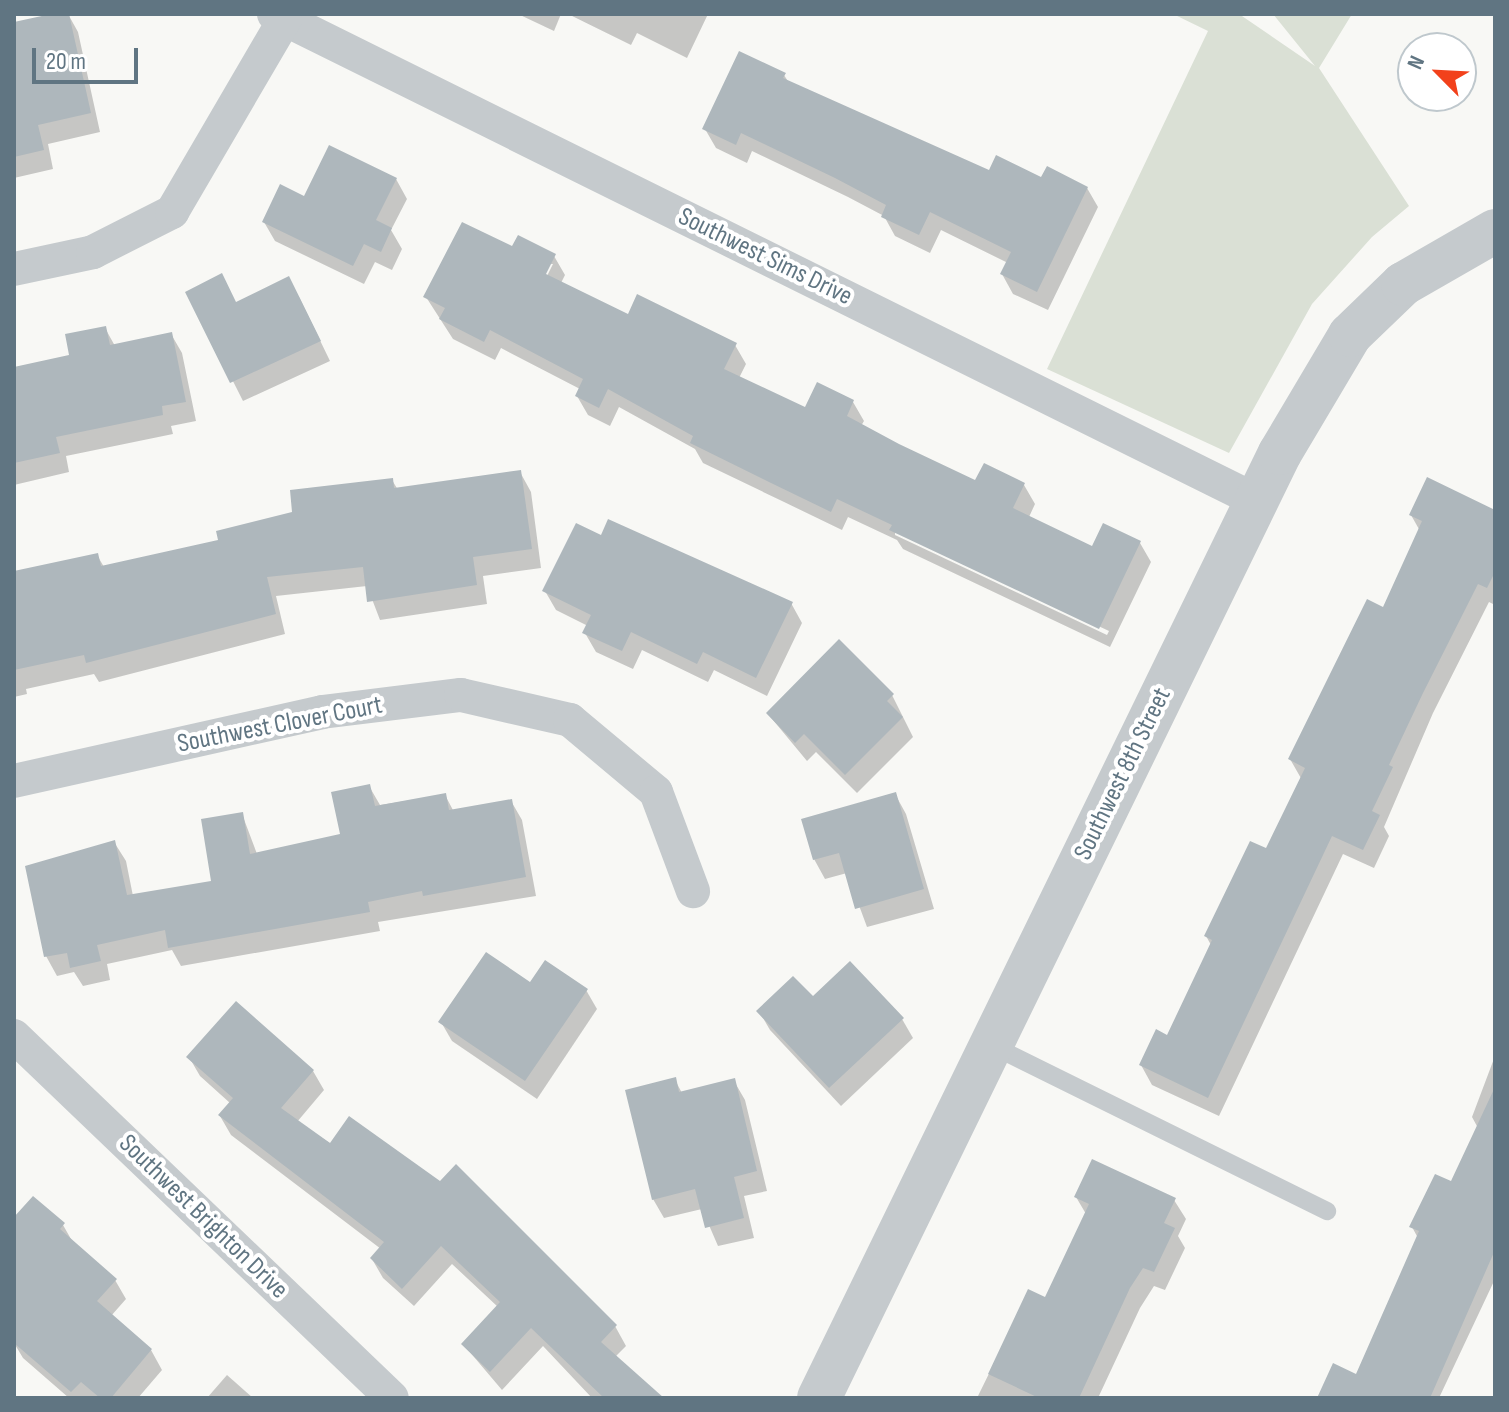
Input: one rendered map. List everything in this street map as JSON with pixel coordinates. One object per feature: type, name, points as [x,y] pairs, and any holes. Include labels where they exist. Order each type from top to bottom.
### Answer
[{"type":"street","points":[[14,269],[93,252],[172,212],[279,17]]},
{"type":"street","name":"Southwest Sims Drive","points":[[279,17],[1255,500]]},
{"type":"street","name":"Southwest 8th Street","points":[[824,1392],[1255,500],[1350,335],[1403,284],[1495,231]]},
{"type":"street","name":"Southwest Clover Court","points":[[14,781],[322,712],[461,695],[570,720],[656,792],[693,891]]},
{"type":"street","name":"Southwest Brighton Drive","points":[[14,1036],[392,1398]]},
{"type":"lane","points":[[991,1045],[1327,1211]]},
{"type":"shaded area","points":[[1173,14],[1239,14],[1315,66],[1273,14],[1352,14],[1319,68],[1409,206],[1372,237],[1312,304],[1229,453],[1047,369],[1208,31]]},
{"type":"building","points":[[51,14],[69,14],[91,113],[38,125],[44,150],[14,157],[14,22]]},
{"type":"building","points":[[739,51],[786,73],[783,78],[989,170],[996,155],[1041,177],[1047,166],[1088,187],[1037,292],[1000,274],[1011,252],[930,212],[919,235],[881,217],[886,205],[835,178],[741,133],[736,145],[702,129]]},
{"type":"building","points":[[329,145],[397,178],[376,220],[392,228],[381,252],[364,244],[353,266],[262,222],[280,184],[304,196]]},
{"type":"building","points":[[462,222],[512,246],[518,235],[556,254],[546,274],[628,314],[637,294],[737,343],[724,369],[805,407],[817,382],[854,400],[847,416],[899,444],[975,480],[984,463],[1025,483],[1013,508],[1092,546],[1103,523],[1141,541],[1099,629],[889,530],[892,525],[837,499],[831,512],[769,482],[690,443],[693,436],[608,389],[599,408],[575,396],[583,379],[490,330],[484,342],[439,319],[445,308],[423,297]]},
{"type":"building","points":[[222,273],[236,302],[289,276],[321,341],[230,383],[185,292]]},
{"type":"building","points":[[106,326],[110,345],[172,332],[186,402],[162,406],[163,415],[56,437],[60,453],[14,463],[14,367],[69,355],[65,334]]},
{"type":"building","points":[[521,470],[532,549],[473,557],[477,585],[367,602],[363,567],[267,577],[276,614],[86,663],[84,655],[14,670],[14,571],[98,553],[101,566],[218,540],[216,531],[292,512],[290,490],[393,478],[394,488]]},
{"type":"building","points":[[1427,477],[1495,510],[1495,572],[1487,588],[1478,584],[1423,693],[1389,765],[1393,767],[1372,811],[1380,815],[1363,850],[1332,836],[1208,1098],[1139,1065],[1156,1029],[1167,1035],[1212,940],[1204,936],[1250,841],[1266,848],[1305,768],[1288,759],[1367,599],[1383,607],[1422,521],[1409,515]]},
{"type":"building","points":[[608,519],[793,602],[756,678],[703,652],[697,664],[631,632],[622,651],[582,633],[591,615],[542,591],[576,523],[601,535]]},
{"type":"building","points":[[839,639],[894,694],[887,701],[903,717],[845,775],[804,734],[795,743],[766,713]]},
{"type":"building","points":[[370,784],[375,806],[446,793],[449,810],[512,799],[526,877],[423,896],[422,891],[368,902],[370,912],[168,948],[165,930],[97,945],[101,961],[70,968],[67,953],[44,957],[25,866],[115,840],[127,895],[211,881],[201,819],[243,812],[250,854],[340,834],[331,792]]},
{"type":"building","points":[[896,792],[924,889],[855,909],[839,853],[813,860],[801,819]]},
{"type":"building","points":[[486,952],[530,982],[545,960],[588,989],[525,1081],[438,1022]]},
{"type":"building","points":[[850,961],[904,1018],[829,1088],[756,1011],[793,976],[813,996]]},
{"type":"building","points":[[236,1001],[314,1070],[281,1108],[330,1143],[349,1116],[440,1181],[456,1164],[617,1325],[601,1342],[664,1398],[604,1398],[531,1328],[490,1372],[461,1344],[500,1302],[441,1246],[402,1289],[370,1258],[384,1242],[218,1115],[233,1098],[186,1057]]},
{"type":"building","points":[[676,1077],[679,1092],[735,1078],[757,1171],[734,1177],[744,1218],[705,1228],[695,1189],[652,1200],[625,1090]]},
{"type":"building","points":[[1495,1087],[1495,1250],[1430,1398],[1317,1398],[1333,1363],[1356,1374],[1419,1231],[1409,1227],[1435,1174],[1451,1181]]},
{"type":"building","points":[[1092,1159],[1176,1198],[1164,1223],[1175,1228],[1154,1272],[1143,1268],[1130,1288],[1079,1398],[1039,1398],[988,1374],[1028,1289],[1045,1297],[1089,1204],[1074,1197]]},
{"type":"building","points":[[33,1196],[65,1223],[60,1229],[117,1279],[97,1301],[152,1349],[111,1398],[100,1398],[81,1382],[71,1392],[14,1343],[14,1217]]}]
